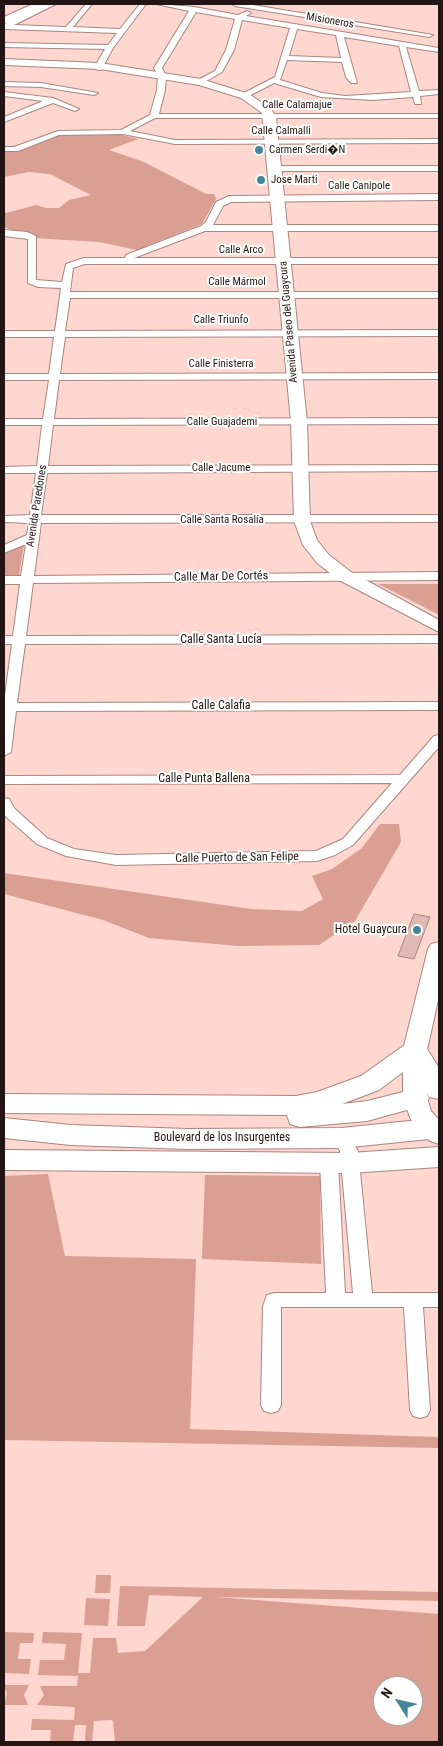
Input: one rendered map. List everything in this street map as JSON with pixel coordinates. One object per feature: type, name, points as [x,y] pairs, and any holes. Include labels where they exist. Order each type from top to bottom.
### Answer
[{"type":"main road","points":[[4,10],[21,4]]},
{"type":"main road","points":[[5,23],[41,4]]},
{"type":"main road","points":[[4,1104],[296,1106],[321,1101],[370,1083],[415,1050],[431,1093],[367,1111],[290,1118],[60,1117],[4,1121]]},
{"type":"main road","name":"Boulevard de los Insurgentes","points":[[4,1128],[340,1155],[437,1131]]},
{"type":"main road","name":"Boulevard de los Insurgentes","points":[[4,1160],[340,1155],[439,1157]]},
{"type":"street","points":[[5,23],[54,4]]},
{"type":"street","points":[[69,28],[89,4]]},
{"type":"street","points":[[102,67],[110,47],[143,4]]},
{"type":"street","name":"Misioneros","points":[[159,4],[192,7],[340,35],[439,50]]},
{"type":"street","points":[[234,4],[429,35]]},
{"type":"street","points":[[6,150],[51,135],[124,132],[154,116],[161,90],[162,76],[158,68],[192,7]]},
{"type":"street","points":[[201,82],[218,72],[227,58],[239,17],[258,8]]},
{"type":"street","points":[[5,23],[123,31]]},
{"type":"street","points":[[354,81],[349,75],[340,35],[357,23]]},
{"type":"street","points":[[245,96],[274,81],[281,74],[294,26]]},
{"type":"street","points":[[402,44],[415,94],[424,116]]},
{"type":"street","points":[[4,45],[110,47]]},
{"type":"street","points":[[285,58],[345,60]]},
{"type":"street","points":[[4,63],[102,67],[201,82],[245,96],[263,107],[270,116]]},
{"type":"street","points":[[274,81],[331,97],[373,98],[439,92]]},
{"type":"street","points":[[4,84],[41,85],[94,93]]},
{"type":"street","points":[[4,94],[53,100],[75,109]]},
{"type":"street","points":[[4,120],[53,100]]},
{"type":"street","name":"Calle Calamajue","points":[[154,116],[439,116]]},
{"type":"street","name":"Avenida Paseo del Guaycura","points":[[270,116],[293,376],[299,422],[302,467],[302,521],[314,550],[345,576],[439,627]]},
{"type":"street","name":"Calle Calmalli","points":[[124,132],[163,141],[439,141]]},
{"type":"street","points":[[275,169],[439,169]]},
{"type":"street","name":"Calle Canipole","points":[[204,228],[210,223],[219,204],[229,199],[439,198]]},
{"type":"street","points":[[119,261],[204,228],[439,228]]},
{"type":"street","name":"Calle Mármol","points":[[4,233],[27,235],[33,238],[31,281],[67,290],[286,295],[439,295]]},
{"type":"street","name":"Calle Arco","points":[[74,263],[119,261],[439,261]]},
{"type":"street","name":"Avenida Paredones","points":[[4,752],[7,707],[56,376],[68,269],[74,263]]},
{"type":"street","name":"Calle Triunfo","points":[[4,334],[439,332]]},
{"type":"street","name":"Calle Finisterra","points":[[4,377],[439,376]]},
{"type":"street","name":"Calle Guajademi","points":[[4,422],[439,421]]},
{"type":"street","name":"Calle Jacume","points":[[4,470],[302,467],[439,468]]},
{"type":"street","name":"Calle Santa Rosalía","points":[[4,519],[439,520]]},
{"type":"street","points":[[4,549],[32,537]]},
{"type":"street","name":"Calle Mar De Cortés","points":[[4,580],[439,576]]},
{"type":"street","name":"Calle Santa Lucía","points":[[4,640],[439,639]]},
{"type":"street","name":"Calle Calafia","points":[[7,707],[439,706]]},
{"type":"street","name":"Calle Puerto de San Felipe","points":[[4,802],[7,810],[42,841],[71,853],[116,860],[311,856],[330,852],[348,842],[439,738]]},
{"type":"street","name":"Calle Punta Ballena","points":[[4,780],[404,779]]},
{"type":"street","points":[[415,1050],[439,949]]},
{"type":"street","points":[[431,1093],[420,1114],[437,1131]]},
{"type":"street","points":[[340,1155],[358,1242],[363,1299]]},
{"type":"street","points":[[336,1299],[334,1242],[340,1155]]},
{"type":"street","points":[[334,1242],[358,1242]]},
{"type":"street","points":[[271,1405],[272,1306],[274,1300],[439,1300]]},
{"type":"street","points":[[413,1300],[420,1410]]},
{"type":"shaded area","points":[[117,134],[138,139],[109,150],[144,162],[206,194],[214,194],[216,199],[202,224],[137,250],[99,242],[33,238],[4,227],[4,212],[36,205],[46,208],[59,208],[69,200],[91,195],[50,174],[29,172],[4,177],[4,152],[16,151],[55,135]]},
{"type":"shaded area","points":[[24,544],[19,576],[4,577],[4,553]]},
{"type":"shaded area","points":[[378,584],[439,584],[439,615],[418,604]]},
{"type":"shaded area","points":[[380,824],[399,824],[401,842],[355,921],[319,945],[238,946],[149,938],[103,920],[4,894],[4,873],[251,909],[302,911],[323,899],[312,876],[332,869],[362,848]]},
{"type":"shaded area","points":[[48,1174],[65,1256],[196,1259],[190,1429],[438,1437],[439,1448],[4,1440],[4,1176]]},
{"type":"shaded area","points":[[205,1175],[320,1176],[321,1264],[202,1259]]},
{"type":"shaded area","points":[[96,1575],[111,1575],[110,1593],[95,1593]]},
{"type":"shaded area","points":[[120,1586],[439,1592],[439,1601],[216,1597],[439,1614],[439,1742],[115,1742],[113,1721],[111,1720],[94,1721],[92,1742],[85,1742],[86,1725],[75,1725],[73,1742],[50,1742],[51,1730],[31,1730],[32,1719],[74,1720],[75,1707],[37,1705],[44,1695],[40,1686],[77,1686],[78,1676],[38,1675],[40,1660],[64,1660],[66,1644],[42,1643],[43,1632],[82,1633],[78,1673],[90,1673],[93,1638],[116,1638],[118,1653],[145,1651],[203,1597],[149,1595],[145,1626],[117,1626]]},
{"type":"shaded area","points":[[86,1598],[110,1599],[108,1626],[84,1625]]},
{"type":"shaded area","points":[[4,1632],[34,1633],[33,1643],[20,1643],[18,1659],[31,1659],[29,1674],[4,1673]]},
{"type":"shaded area","points":[[4,1685],[29,1685],[24,1695],[28,1705],[4,1705],[7,1694]]},
{"type":"building","name":"Hotel Guaycura","points":[[414,914],[430,917],[414,959],[398,956]]},
{"type":"place","name":"Carmen Serdi�N","points":[[259,150]]},
{"type":"place","name":"Jose Marti","points":[[261,180]]},
{"type":"place","name":"Hotel Guaycura","points":[[417,930]]}]
